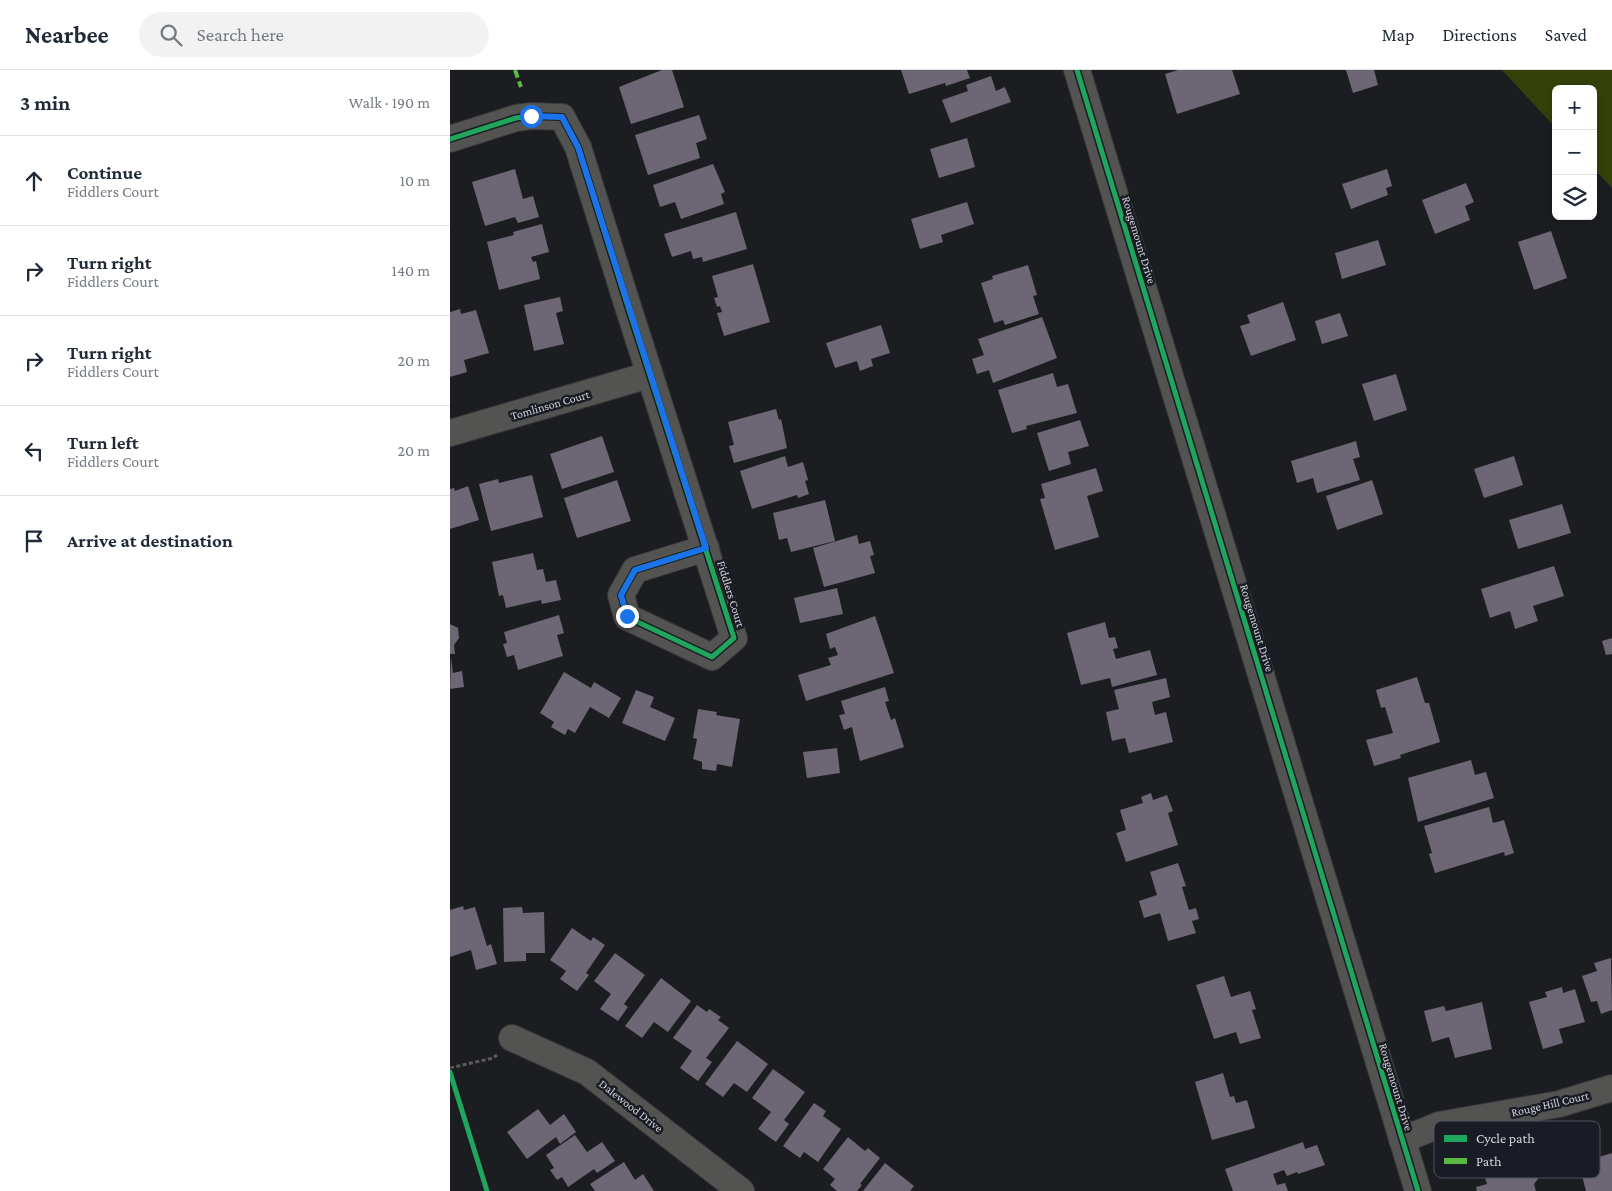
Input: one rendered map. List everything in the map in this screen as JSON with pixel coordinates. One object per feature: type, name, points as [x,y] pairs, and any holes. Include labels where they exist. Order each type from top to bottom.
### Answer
[{"type":"street","name":"Rougemount Drive","points":[[1077,70],[1418,1191]]},
{"type":"street","name":"Fiddlers Court","points":[[450,139],[516,118],[531,116],[562,117],[578,147],[649,375],[706,548],[734,638],[712,657],[627,616],[621,595],[635,570],[706,548]]},
{"type":"street","name":"Tomlinson Court","points":[[450,433],[649,375]]},
{"type":"street","name":"Dalewood Drive","points":[[512,1038],[587,1072],[741,1191]]},
{"type":"street","name":"Rouge Hill Court","points":[[1462,1121],[1559,1104],[1612,1088]]},
{"type":"street","name":"Rouge Hill Court","points":[[1402,1140],[1434,1127]]},
{"type":"path","points":[[450,1068],[493,1058],[512,1038]]},
{"type":"green space","points":[[1502,70],[1612,70],[1612,188],[1597,172],[1597,85],[1552,85],[1552,124]]},
{"type":"building","points":[[662,70],[672,70],[684,107],[631,124],[619,87]]},
{"type":"building","points":[[901,70],[967,70],[970,78],[946,86],[945,83],[909,94]]},
{"type":"building","points":[[1178,70],[1232,70],[1240,94],[1177,114],[1165,74]]},
{"type":"building","points":[[1346,70],[1374,70],[1378,85],[1353,93]]},
{"type":"building","points":[[991,76],[996,91],[1005,87],[1011,102],[951,123],[942,100],[968,91],[966,85]]},
{"type":"building","points":[[699,115],[707,139],[696,143],[700,158],[648,175],[635,135]]},
{"type":"building","points":[[967,138],[975,167],[939,178],[930,149]]},
{"type":"building","points":[[713,164],[725,192],[721,194],[724,204],[681,219],[675,202],[660,207],[653,185]]},
{"type":"building","points":[[515,169],[523,199],[533,196],[539,217],[518,223],[515,217],[485,226],[472,182]]},
{"type":"building","points":[[1387,169],[1392,186],[1386,188],[1388,195],[1351,209],[1342,184]]},
{"type":"building","points":[[1466,183],[1474,202],[1465,206],[1470,220],[1435,234],[1422,200]]},
{"type":"building","points":[[967,202],[974,224],[941,235],[943,242],[920,249],[911,219]]},
{"type":"building","points":[[736,212],[747,249],[703,262],[702,257],[693,259],[691,251],[672,257],[664,234]]},
{"type":"building","points":[[542,224],[549,252],[531,257],[533,262],[536,261],[540,279],[499,290],[487,242],[514,235],[513,232]]},
{"type":"building","points":[[1551,231],[1567,278],[1534,290],[1518,242]]},
{"type":"building","points":[[1378,240],[1386,265],[1342,279],[1335,253]]},
{"type":"building","points":[[753,264],[770,322],[724,336],[717,313],[722,312],[720,306],[717,307],[714,298],[718,297],[712,276]]},
{"type":"building","points":[[1028,265],[1037,295],[1033,296],[1039,314],[1005,325],[1003,320],[994,323],[981,283],[993,279],[992,276]]},
{"type":"building","points":[[560,297],[563,311],[556,313],[564,344],[534,351],[524,305]]},
{"type":"building","points":[[1283,302],[1296,340],[1251,356],[1240,326],[1250,323],[1247,315]]},
{"type":"building","points":[[460,309],[461,314],[476,310],[489,353],[464,360],[467,372],[450,377],[450,312]]},
{"type":"building","points":[[1340,313],[1348,336],[1322,344],[1315,321]]},
{"type":"building","points":[[1042,317],[1057,358],[993,383],[989,370],[977,374],[972,359],[984,355],[978,339]]},
{"type":"building","points":[[881,325],[890,353],[871,359],[873,366],[860,371],[857,361],[835,368],[826,343]]},
{"type":"building","points":[[1053,373],[1057,387],[1068,384],[1077,413],[1026,426],[1027,429],[1012,433],[998,390]]},
{"type":"building","points":[[1396,374],[1407,410],[1374,421],[1362,384]]},
{"type":"building","points":[[776,409],[779,420],[781,419],[787,448],[734,463],[729,446],[734,445],[728,422]]},
{"type":"building","points":[[1080,420],[1089,446],[1068,452],[1071,464],[1049,471],[1037,433]]},
{"type":"building","points":[[602,436],[614,472],[562,489],[550,454]]},
{"type":"building","points":[[1356,441],[1360,457],[1353,459],[1360,480],[1317,493],[1313,478],[1297,483],[1291,461]]},
{"type":"building","points":[[785,456],[788,467],[803,462],[808,480],[805,481],[809,494],[798,498],[797,495],[752,509],[740,471]]},
{"type":"building","points":[[1514,456],[1523,485],[1484,498],[1474,469]]},
{"type":"building","points":[[1096,468],[1103,491],[1087,496],[1099,537],[1055,550],[1040,499],[1045,498],[1041,484]]},
{"type":"building","points":[[532,475],[543,517],[491,531],[479,484],[498,479],[499,483]]},
{"type":"building","points":[[617,480],[631,521],[577,538],[564,498]]},
{"type":"building","points":[[1372,480],[1383,514],[1337,530],[1326,496]]},
{"type":"building","points":[[468,486],[479,520],[450,529],[450,489],[454,488],[455,491]]},
{"type":"building","points":[[825,500],[835,541],[791,552],[787,538],[779,540],[773,513]]},
{"type":"building","points":[[1562,504],[1571,533],[1518,549],[1509,520]]},
{"type":"building","points":[[857,535],[859,544],[870,541],[874,555],[870,556],[875,573],[824,587],[813,548]]},
{"type":"building","points":[[533,553],[537,570],[543,569],[546,582],[556,580],[561,600],[542,604],[541,600],[506,608],[503,595],[499,596],[492,562]]},
{"type":"building","points":[[1554,566],[1564,596],[1533,606],[1538,621],[1515,629],[1510,611],[1490,618],[1481,589]]},
{"type":"building","points":[[837,588],[843,614],[800,623],[794,598]]},
{"type":"building","points":[[559,615],[564,633],[557,635],[563,656],[518,670],[514,655],[507,657],[503,644],[507,643],[504,632]]},
{"type":"building","points":[[875,616],[894,673],[806,701],[798,675],[831,665],[828,658],[838,655],[835,647],[830,649],[826,634]]},
{"type":"building","points":[[1105,622],[1109,638],[1115,637],[1118,648],[1113,649],[1116,659],[1150,650],[1157,675],[1112,687],[1110,678],[1081,685],[1067,633]]},
{"type":"building","points":[[450,624],[458,628],[459,638],[454,645],[455,654],[450,654]]},
{"type":"building","points":[[1612,638],[1612,654],[1606,655],[1602,641]]},
{"type":"building","points":[[451,657],[453,673],[462,671],[464,687],[450,689]]},
{"type":"building","points":[[564,672],[591,688],[594,682],[621,698],[609,718],[590,707],[575,733],[568,729],[565,735],[551,727],[554,722],[540,713]]},
{"type":"building","points":[[1417,677],[1425,703],[1429,703],[1440,742],[1400,755],[1401,758],[1374,766],[1366,740],[1393,733],[1385,707],[1381,708],[1376,690]]},
{"type":"building","points":[[1166,678],[1170,697],[1152,702],[1155,715],[1166,712],[1173,742],[1129,753],[1125,738],[1112,741],[1106,712],[1119,709],[1114,690]]},
{"type":"building","points":[[885,687],[889,701],[885,702],[891,720],[895,718],[904,747],[860,761],[852,727],[844,730],[839,715],[845,714],[841,701]]},
{"type":"building","points":[[636,690],[654,697],[650,707],[675,718],[665,741],[622,723]]},
{"type":"building","points":[[698,709],[717,712],[716,715],[740,719],[732,767],[717,764],[716,771],[702,769],[702,762],[693,759],[697,739],[693,738]]},
{"type":"building","points":[[837,748],[840,773],[807,778],[803,752]]},
{"type":"building","points":[[1471,760],[1475,775],[1486,772],[1494,798],[1418,822],[1408,778]]},
{"type":"building","points":[[1151,793],[1153,800],[1167,795],[1173,811],[1168,813],[1178,845],[1126,862],[1116,833],[1126,830],[1120,810],[1143,803],[1141,797]]},
{"type":"building","points":[[1489,807],[1493,823],[1504,820],[1514,853],[1505,856],[1504,852],[1435,873],[1429,854],[1432,853],[1424,826]]},
{"type":"building","points":[[1178,863],[1186,886],[1182,887],[1189,910],[1196,908],[1199,919],[1192,921],[1196,933],[1168,941],[1160,913],[1144,918],[1139,901],[1157,895],[1150,872]]},
{"type":"building","points":[[463,906],[464,910],[475,907],[487,946],[491,944],[497,964],[476,970],[471,950],[450,957],[450,910]]},
{"type":"building","points":[[522,907],[523,913],[544,912],[545,953],[526,953],[526,961],[504,962],[503,908]]},
{"type":"building","points":[[572,928],[591,941],[593,937],[605,945],[586,973],[589,975],[577,991],[560,979],[566,971],[550,960]]},
{"type":"building","points":[[615,953],[645,975],[624,1004],[628,1007],[618,1021],[600,1009],[611,994],[594,981]]},
{"type":"building","points":[[1611,958],[1612,1010],[1601,1014],[1597,1001],[1591,1002],[1582,976],[1597,971],[1594,963]]},
{"type":"building","points":[[1224,976],[1231,997],[1250,991],[1256,1009],[1252,1010],[1261,1038],[1240,1044],[1236,1032],[1214,1039],[1196,985]]},
{"type":"building","points":[[661,978],[691,1001],[668,1032],[654,1022],[642,1038],[625,1026]]},
{"type":"building","points":[[1562,987],[1563,993],[1575,989],[1585,1022],[1559,1029],[1563,1043],[1543,1049],[1529,1002],[1547,997],[1545,992]]},
{"type":"building","points":[[1482,1002],[1492,1049],[1455,1058],[1449,1037],[1432,1042],[1424,1011],[1444,1006],[1446,1011]]},
{"type":"building","points":[[697,1005],[707,1012],[709,1009],[721,1017],[718,1020],[729,1028],[706,1058],[712,1062],[698,1081],[680,1068],[692,1051],[673,1038]]},
{"type":"building","points":[[737,1041],[768,1064],[747,1092],[734,1083],[723,1097],[705,1084]]},
{"type":"building","points":[[773,1069],[805,1092],[784,1120],[789,1124],[776,1142],[758,1129],[771,1112],[752,1098]]},
{"type":"building","points":[[1223,1073],[1230,1097],[1234,1096],[1236,1103],[1247,1100],[1255,1128],[1212,1140],[1195,1082]]},
{"type":"building","points":[[814,1103],[826,1111],[823,1116],[841,1129],[818,1162],[804,1152],[800,1158],[783,1146]]},
{"type":"building","points":[[538,1109],[550,1125],[564,1114],[576,1132],[560,1144],[556,1137],[527,1159],[507,1132]]},
{"type":"building","points":[[575,1135],[587,1152],[602,1142],[615,1161],[597,1173],[594,1169],[568,1187],[562,1177],[557,1180],[550,1170],[554,1168],[546,1155]]},
{"type":"building","points":[[848,1137],[865,1151],[868,1148],[880,1158],[860,1184],[862,1185],[857,1191],[837,1191],[830,1185],[835,1179],[823,1169]]},
{"type":"building","points":[[1303,1142],[1305,1149],[1317,1145],[1325,1165],[1287,1176],[1284,1170],[1273,1174],[1277,1185],[1285,1183],[1288,1191],[1233,1191],[1225,1169]]},
{"type":"building","points":[[1612,1153],[1612,1191],[1586,1191],[1583,1178],[1600,1178],[1600,1157]]},
{"type":"building","points":[[624,1162],[635,1180],[643,1174],[654,1191],[595,1191],[590,1184]]},
{"type":"building","points":[[885,1163],[914,1186],[910,1191],[863,1191]]},
{"type":"building","points":[[1485,1178],[1538,1178],[1534,1184],[1536,1191],[1477,1191],[1476,1187],[1487,1184]]},
{"type":"marked path","points":[[515,70],[521,87]]},
{"type":"cycle path","points":[[1077,70],[1418,1191]]},
{"type":"cycle path","points":[[450,139],[516,118],[531,116],[562,117],[578,147],[694,516],[714,577],[734,638],[712,657],[627,617],[621,595],[635,570],[706,548]]},
{"type":"cycle path","points":[[450,1072],[487,1191]]},
{"type":"route","points":[[531,116],[562,117],[578,147],[649,375],[706,548],[678,555],[635,570],[621,595],[627,616]]}]
